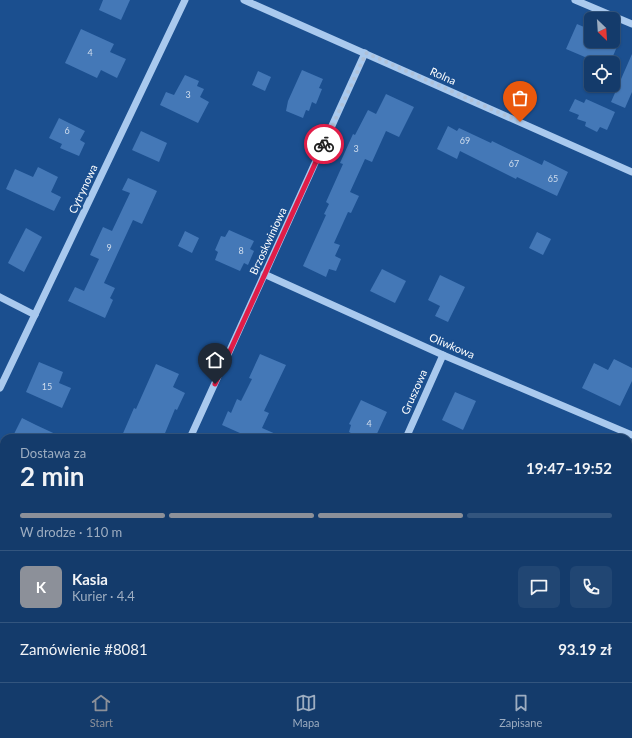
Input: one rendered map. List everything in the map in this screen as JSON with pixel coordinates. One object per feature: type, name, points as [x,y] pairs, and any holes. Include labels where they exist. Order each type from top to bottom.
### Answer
[{"type":"street","name":"Cytrynowa","points":[[0,388],[185,0]]},
{"type":"street","name":"Rolna","points":[[244,0],[632,172]]},
{"type":"street","points":[[575,0],[632,24]]},
{"type":"street","name":"Brzoskwiniowa","points":[[192,434],[366,53]]},
{"type":"street","name":"Oliwkowa","points":[[264,274],[443,355],[630,434]]},
{"type":"street","points":[[0,297],[35,315]]},
{"type":"street","name":"Gruszowa","points":[[408,434],[443,355]]},
{"type":"building","points":[[103,0],[130,0],[121,20],[99,10]]},
{"type":"building","points":[[577,24],[584,27],[584,48],[616,48],[613,56],[584,57],[566,49]]},
{"type":"building","points":[[81,29],[114,44],[110,52],[126,59],[117,78],[101,70],[97,78],[65,63]]},
{"type":"building","points":[[632,54],[632,92],[625,108],[611,102],[615,92],[620,92],[620,81]]},
{"type":"building","points":[[302,70],[323,79],[319,88],[322,89],[316,104],[312,102],[309,111],[306,110],[303,118],[286,111],[288,101]]},
{"type":"building","points":[[258,71],[271,77],[265,91],[252,85]]},
{"type":"building","points":[[185,75],[199,81],[197,86],[204,89],[200,97],[209,102],[198,123],[160,105],[166,92],[174,95]]},
{"type":"building","points":[[386,94],[414,107],[399,137],[386,131],[372,162],[365,159],[350,192],[359,196],[351,213],[348,212],[334,243],[340,245],[335,256],[341,259],[336,271],[329,269],[326,277],[303,266],[326,215],[324,214],[329,204],[326,202],[343,164],[340,163],[353,134],[355,135],[368,110],[376,114]]},
{"type":"building","points":[[575,99],[584,103],[586,99],[615,112],[607,130],[600,127],[597,132],[585,126],[586,122],[577,119],[579,115],[569,111]]},
{"type":"building","points":[[59,118],[85,131],[80,140],[85,143],[79,156],[60,148],[62,144],[49,138]]},
{"type":"building","points":[[448,126],[457,131],[459,128],[491,143],[492,141],[542,165],[544,160],[568,172],[557,196],[517,177],[516,179],[460,151],[457,159],[437,149]]},
{"type":"building","points":[[141,131],[167,143],[159,162],[132,150]]},
{"type":"building","points":[[38,167],[58,177],[51,192],[61,197],[54,211],[6,189],[15,169],[33,177]]},
{"type":"building","points":[[128,178],[157,191],[142,224],[133,220],[104,283],[115,288],[110,298],[113,300],[105,318],[68,301],[75,287],[84,291],[99,259],[90,255],[103,227],[112,231],[130,193],[122,190]]},
{"type":"building","points":[[26,228],[42,237],[24,272],[8,263]]},
{"type":"building","points":[[229,230],[254,241],[250,249],[254,251],[248,265],[244,263],[240,271],[215,260],[218,252],[215,250],[221,236],[225,237]]},
{"type":"building","points":[[185,231],[199,238],[192,253],[178,246]]},
{"type":"building","points":[[537,232],[551,239],[543,255],[529,248]]},
{"type":"building","points":[[382,269],[406,281],[395,303],[370,291]]},
{"type":"building","points":[[440,275],[465,287],[448,322],[435,316],[440,306],[428,300]]},
{"type":"building","points":[[260,354],[286,365],[264,411],[269,413],[262,428],[276,434],[242,434],[222,425],[228,411],[231,413],[237,399],[241,401],[252,379],[249,378]]},
{"type":"building","points":[[614,359],[632,368],[632,381],[620,406],[582,388],[594,363],[608,370]]},
{"type":"building","points":[[39,362],[63,372],[59,383],[71,388],[62,408],[26,392]]},
{"type":"building","points":[[156,364],[179,374],[173,387],[185,393],[177,410],[175,409],[165,434],[123,434],[134,408],[136,409]]},
{"type":"building","points":[[455,392],[476,401],[463,430],[442,420]]},
{"type":"building","points":[[361,400],[387,412],[377,434],[353,434],[349,432],[351,425],[349,424]]},
{"type":"building","points":[[22,418],[55,434],[14,434]]},
{"type":"way so far","points":[[324,144],[366,53],[520,122]]},
{"type":"route","points":[[215,384],[324,144]]}]
